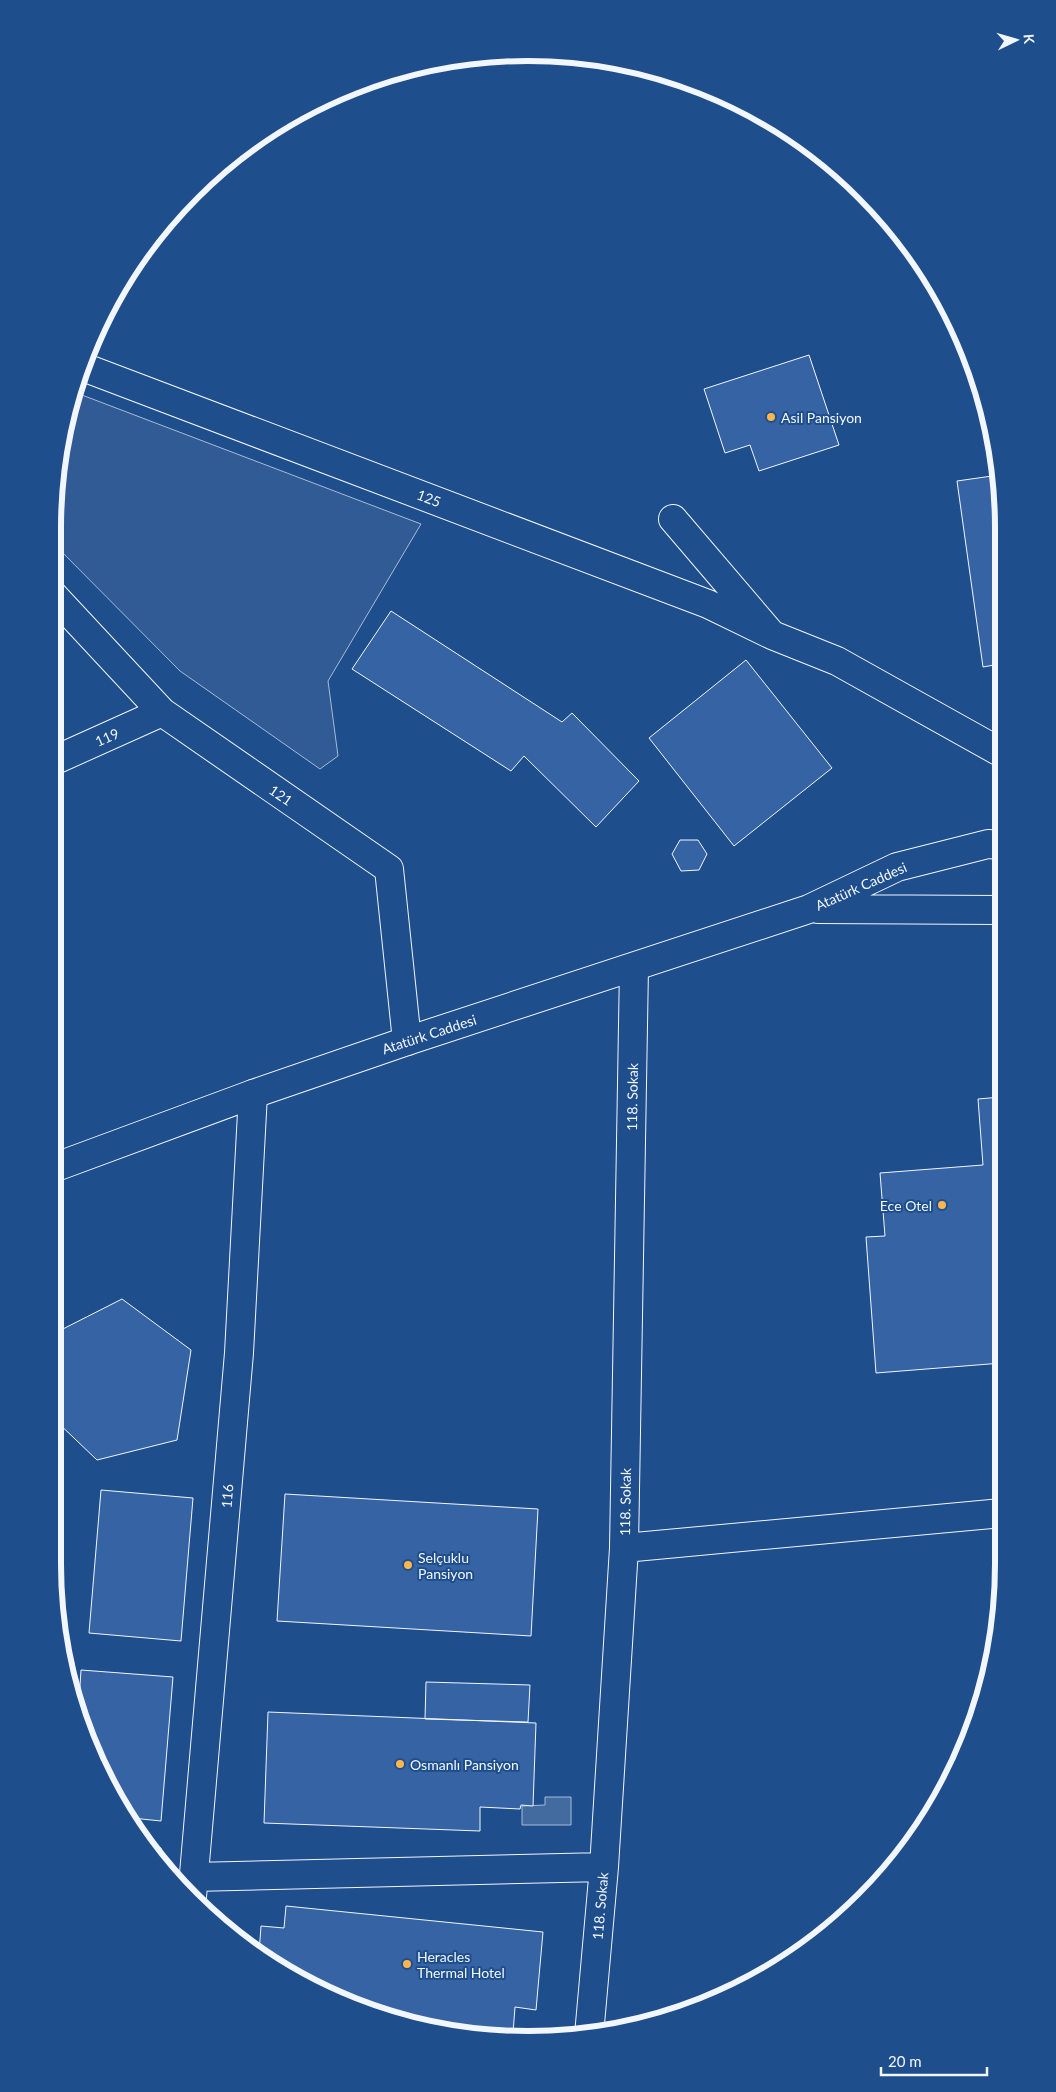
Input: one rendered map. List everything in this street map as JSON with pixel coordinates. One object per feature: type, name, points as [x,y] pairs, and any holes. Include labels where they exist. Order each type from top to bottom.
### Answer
[{"type":"street","name":"125","points":[[89,369],[708,604],[772,635],[837,661],[995,749]]},
{"type":"street","points":[[673,519],[772,635]]},
{"type":"street","name":"121","points":[[61,604],[162,712],[389,869],[408,1042]]},
{"type":"street","name":"119","points":[[61,757],[162,712]]},
{"type":"street","name":"Atatürk Caddesi","points":[[61,1165],[253,1094],[808,909],[897,867],[988,844],[995,845]]},
{"type":"street","name":"Atatürk Caddesi","points":[[808,909],[995,910]]},
{"type":"street","name":"118. Sokak","points":[[590,2027],[604,1867],[624,1548],[634,967]]},
{"type":"street","name":"116","points":[[192,1887],[239,1353],[253,1094]]},
{"type":"street","points":[[624,1548],[995,1514]]},
{"type":"street","points":[[192,1887],[604,1867]]},
{"type":"shaded area","points":[[81,395],[421,524],[328,681],[338,756],[320,769],[180,671],[61,551],[62,497],[65,467],[70,437]]},
{"type":"shaded area","points":[[545,1797],[571,1797],[571,1825],[522,1825],[522,1806],[545,1805]]},
{"type":"building","name":"Asil Pansiyon","points":[[809,355],[839,445],[759,471],[750,445],[725,453],[704,389]]},
{"type":"building","points":[[992,476],[995,528],[995,665],[983,667],[957,481]]},
{"type":"building","points":[[391,611],[562,722],[572,713],[639,781],[596,827],[524,756],[511,771],[352,669]]},
{"type":"building","points":[[746,660],[832,768],[734,846],[649,738]]},
{"type":"building","points":[[680,840],[698,840],[707,854],[699,870],[681,871],[672,854]]},
{"type":"building","name":"Ece Otel","points":[[995,1098],[995,1364],[876,1373],[866,1237],[885,1236],[880,1173],[983,1165],[978,1099]]},
{"type":"building","points":[[122,1299],[191,1350],[177,1440],[97,1460],[61,1426],[61,1330]]},
{"type":"building","points":[[101,1490],[193,1498],[181,1641],[89,1633]]},
{"type":"building","name":"Selçuklu Pansiyon","points":[[285,1494],[538,1509],[531,1636],[277,1621]]},
{"type":"building","points":[[81,1670],[173,1677],[161,1821],[137,1819],[109,1770],[97,1743],[80,1693]]},
{"type":"building","points":[[426,1682],[530,1685],[528,1722],[425,1719]]},
{"type":"building","name":"Osmanlı Pansiyon","points":[[268,1712],[536,1723],[533,1806],[521,1805],[520,1809],[480,1807],[480,1831],[264,1823]]},
{"type":"building","name":"Heracles Thermal Hotel","points":[[286,1906],[543,1932],[536,2010],[515,2007],[513,2031],[467,2027],[437,2022],[378,2006],[322,1983],[260,1945],[261,1926],[284,1928]]},
{"type":"place","name":"Asil Pansiyon","points":[[771,417]]},
{"type":"place","name":"Ece Otel","points":[[942,1205]]},
{"type":"place","name":"Selçuklu Pansiyon","points":[[408,1565]]},
{"type":"place","name":"Osmanlı Pansiyon","points":[[400,1764]]},
{"type":"place","name":"Heracles Thermal Hotel","points":[[407,1964]]}]
